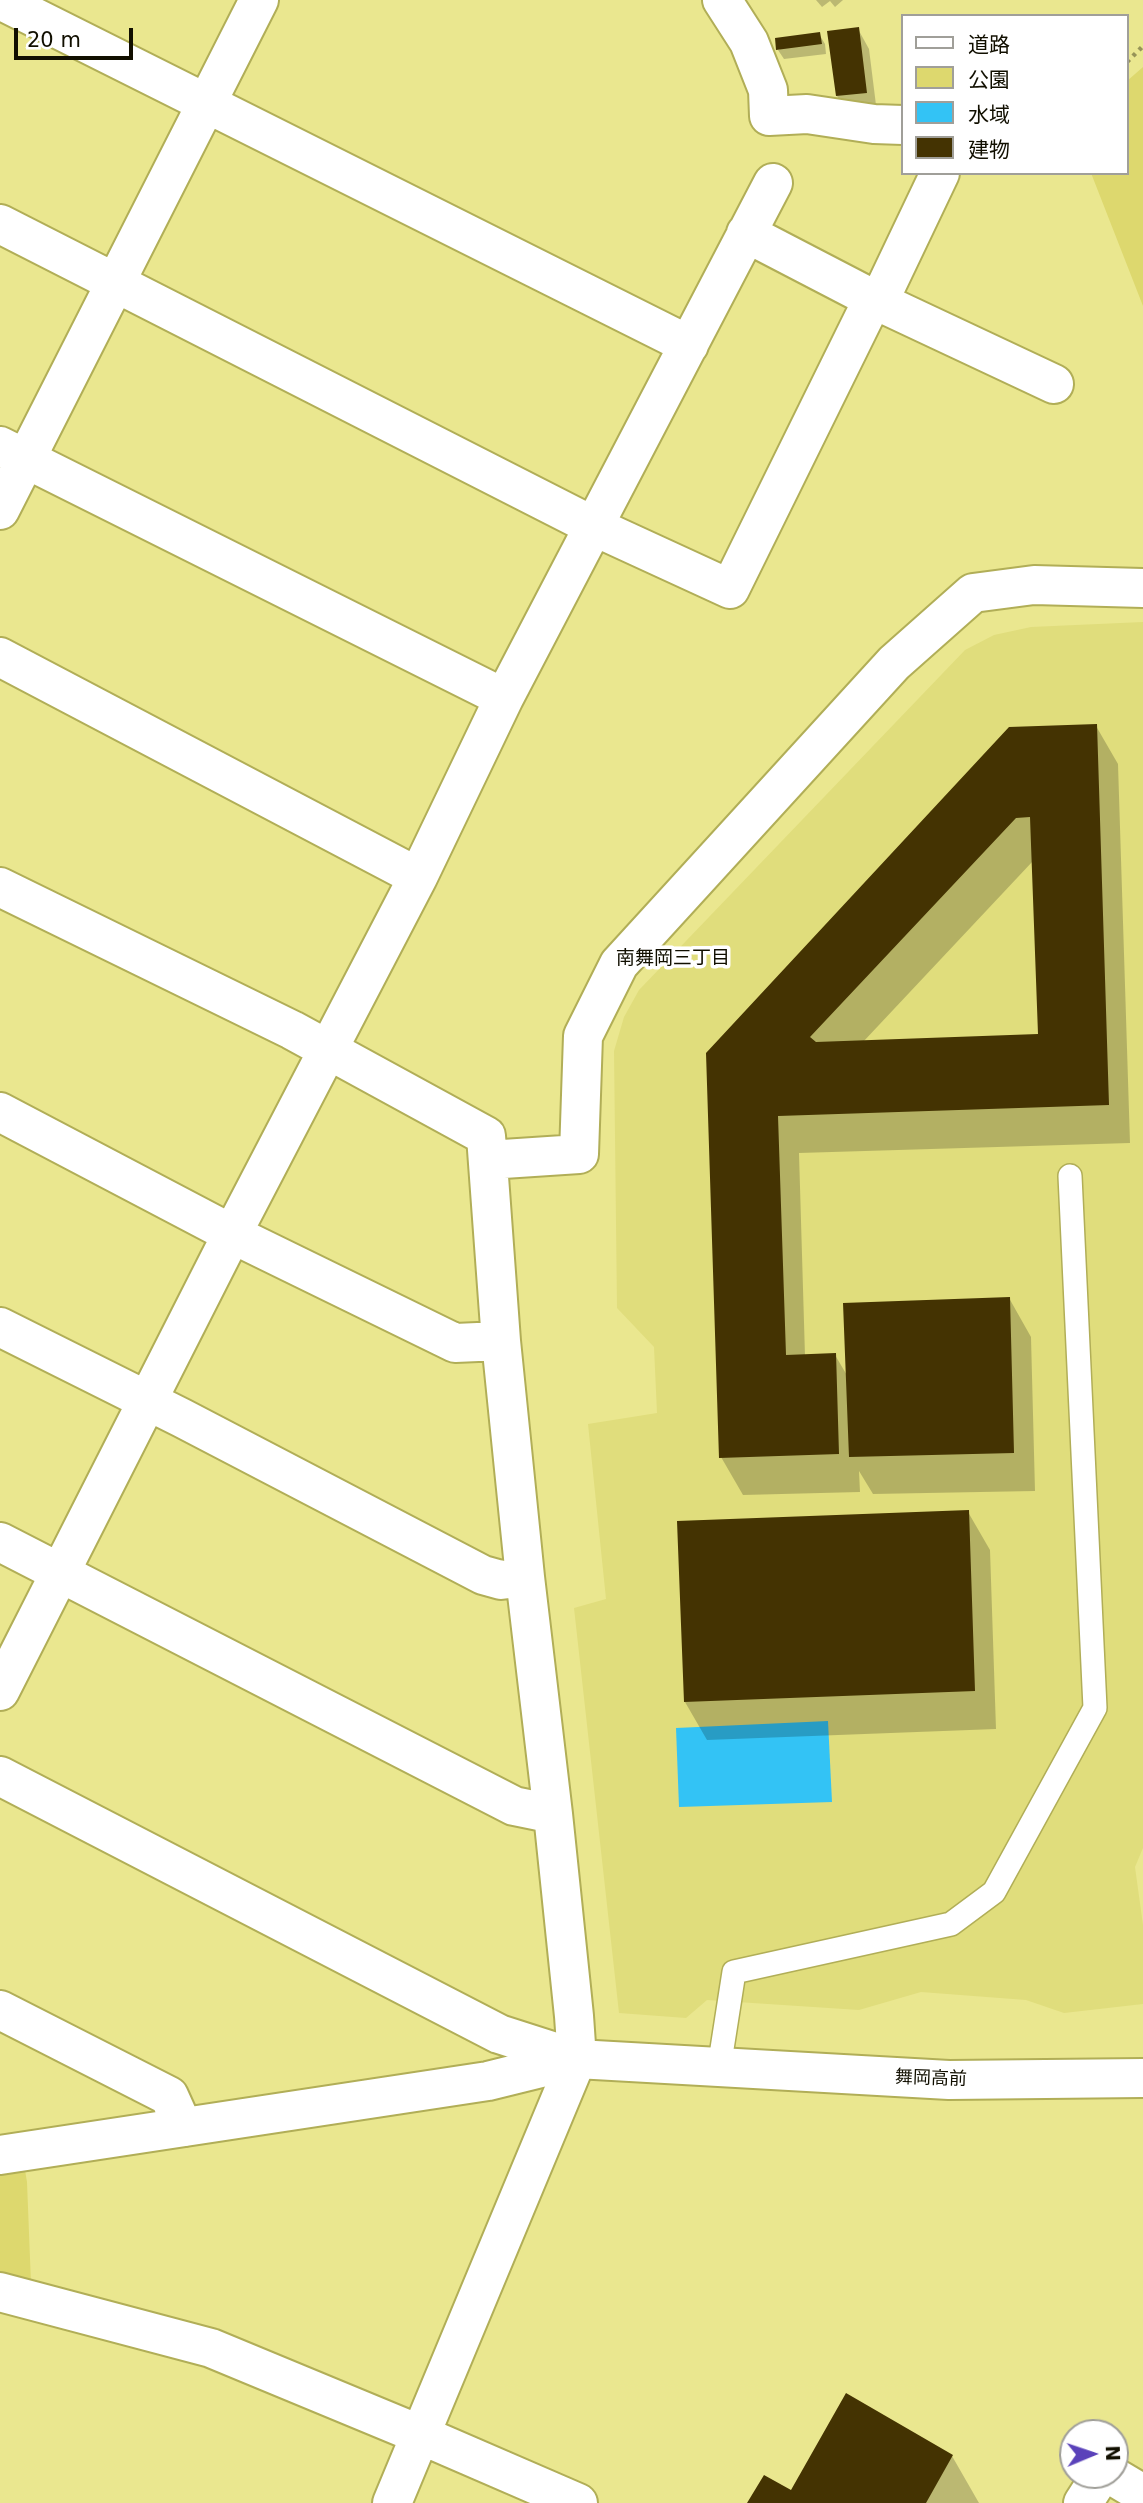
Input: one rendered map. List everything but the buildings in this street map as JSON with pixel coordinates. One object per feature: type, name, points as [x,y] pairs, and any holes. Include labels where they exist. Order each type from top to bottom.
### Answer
[{"type":"street","points":[[0,0],[689,345]]},
{"type":"street","points":[[0,510],[13,453],[115,282],[259,0]]},
{"type":"street","points":[[722,0],[749,42],[768,90],[769,116],[807,114],[874,124],[902,125]]},
{"type":"street","points":[[0,224],[593,526],[730,589],[939,175]]},
{"type":"street","points":[[0,1691],[146,1401],[418,877],[504,698],[773,183]]},
{"type":"street","points":[[746,233],[876,300],[1054,384]]},
{"type":"street","points":[[13,453],[504,698]]},
{"type":"street","points":[[488,1160],[579,1154],[583,1036],[619,964],[885,673],[973,593],[1034,585],[1143,587]]},
{"type":"street","points":[[0,657],[418,877]]},
{"type":"street","points":[[0,887],[292,1030],[486,1136],[501,1341],[525,1577],[554,1814],[577,2059],[392,2503]]},
{"type":"street","points":[[0,1112],[232,1234],[455,1343],[501,1341]]},
{"type":"street","points":[[0,1327],[483,1575],[502,1580],[525,1577]]},
{"type":"street","points":[[0,1542],[514,1805],[554,1814]]},
{"type":"street","points":[[0,1776],[499,2034],[577,2059]]},
{"type":"street","points":[[0,2010],[169,2096],[183,2127]]},
{"type":"street","points":[[0,2155],[488,2081],[577,2059]]},
{"type":"street","name":"舞岡高前","points":[[577,2059],[950,2080],[1143,2078]]},
{"type":"street","points":[[0,2292],[211,2348],[578,2503]]},
{"type":"lane","points":[[719,2068],[734,1972],[951,1924],[994,1892],[1095,1708],[1070,1176]]},
{"type":"path","points":[[1129,60],[1143,46]]},
{"type":"shaded area","points":[[1143,622],[1143,1848],[1135,1867],[1143,1925],[1143,2004],[1064,2013],[1026,2000],[921,1992],[859,2010],[707,2000],[686,2018],[619,2013],[574,1608],[606,1599],[588,1424],[657,1413],[654,1347],[617,1308],[614,1051],[624,1017],[639,990],[965,650],[994,635],[1031,627]]},
{"type":"green space","points":[[1143,67],[1143,306],[1092,175],[1129,175],[1129,79]]},
{"type":"green space","points":[[25,2170],[31,2284],[0,2276],[0,2173]]},
{"type":"water","points":[[828,1721],[832,1802],[679,1807],[676,1728]]},
{"type":"district","name":"南舞岡三丁目","points":[[673,959]]}]
